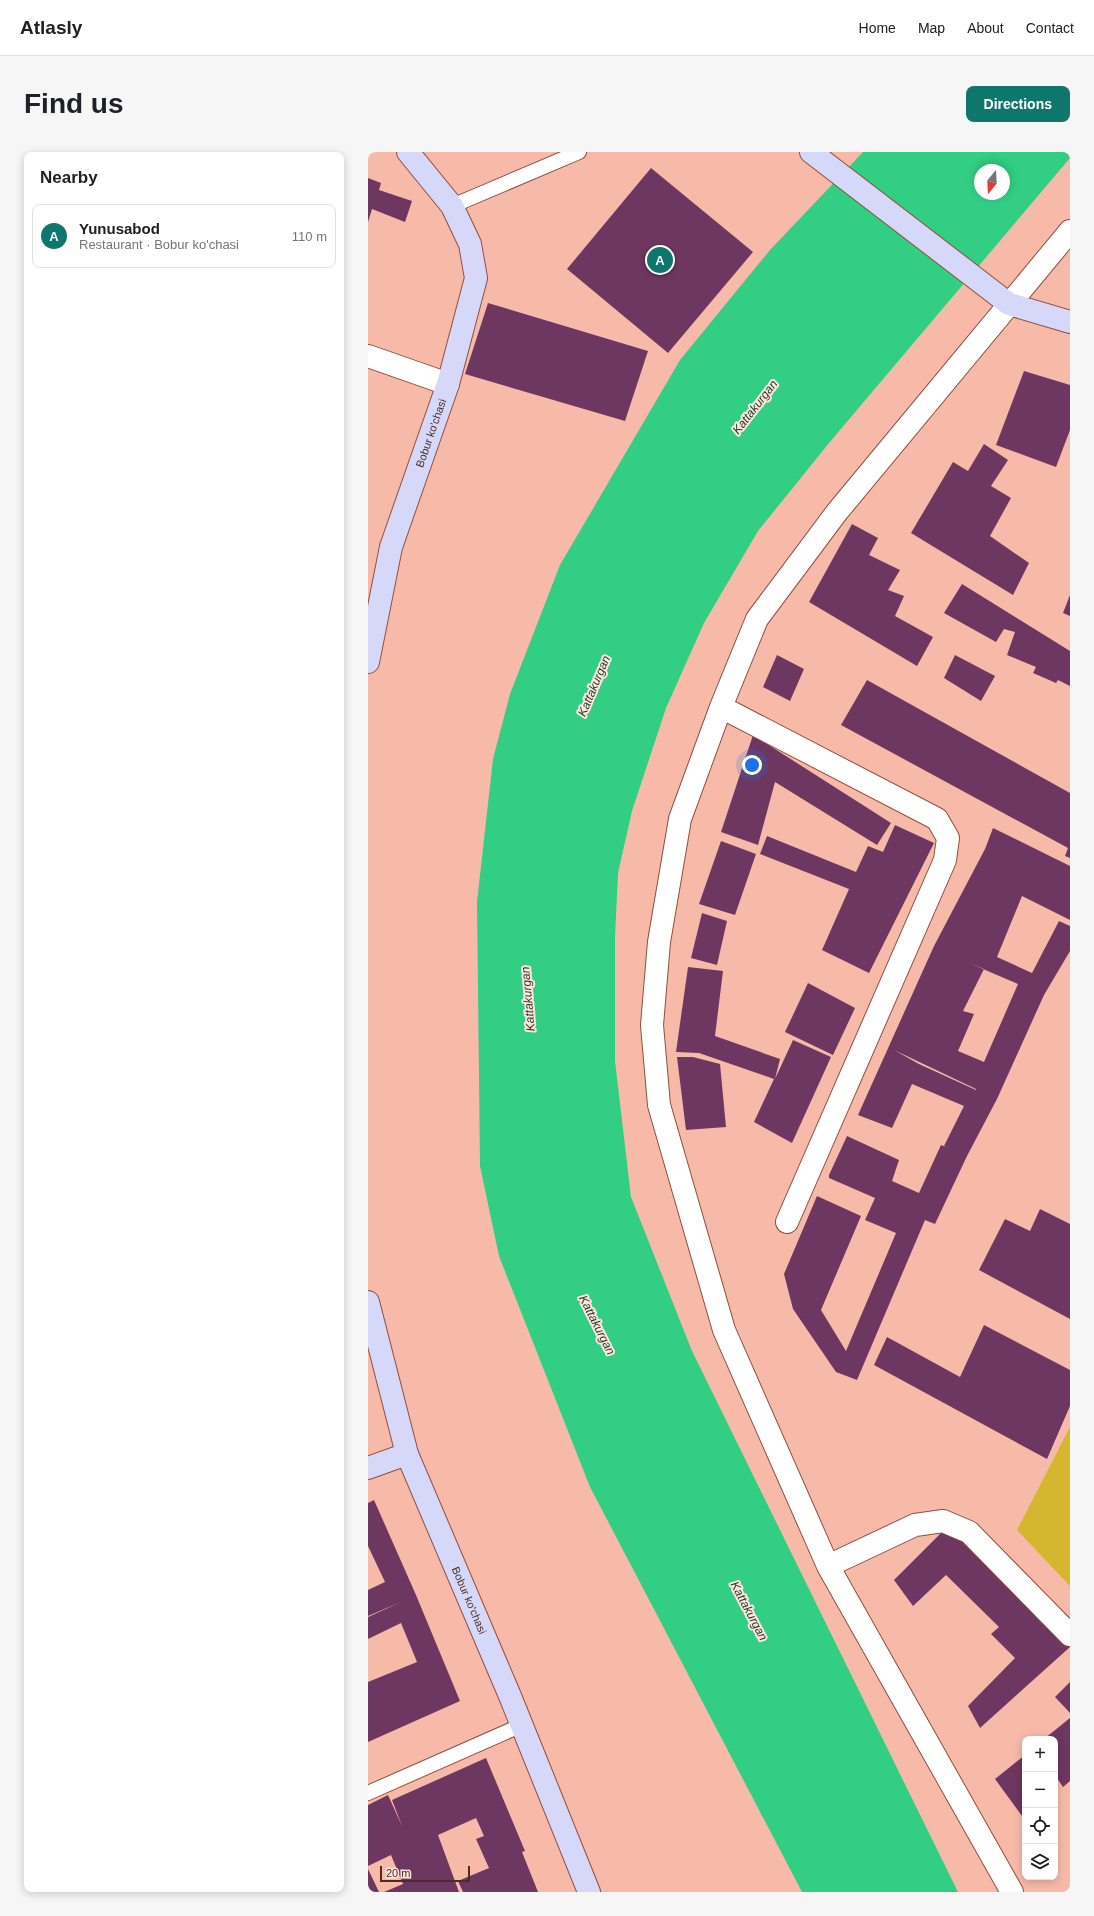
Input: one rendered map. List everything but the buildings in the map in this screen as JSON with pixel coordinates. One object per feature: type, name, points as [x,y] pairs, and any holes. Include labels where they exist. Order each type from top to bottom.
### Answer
[{"type":"street","name":"Bobur ko'chasi","points":[[368,662],[391,547],[448,384],[476,278],[470,244],[452,206],[408,152]]},
{"type":"street","points":[[816,155],[1009,304],[1070,322]]},
{"type":"street","points":[[1012,1892],[828,1566],[724,1330],[659,1105],[652,1025],[659,942],[680,819],[721,707],[756,618],[837,512],[1070,231]]},
{"type":"street","points":[[368,356],[448,384]]},
{"type":"street","points":[[721,707],[937,819],[948,838],[945,860],[787,1222]]},
{"type":"street","name":"Bobur ko'chasi","points":[[368,1302],[407,1454],[522,1725],[588,1892]]},
{"type":"street","points":[[368,1468],[407,1454]]},
{"type":"street","points":[[828,1566],[915,1526],[943,1521],[969,1532],[1070,1635]]},
{"type":"lane","points":[[452,206],[579,152]]},
{"type":"lane","points":[[368,1793],[522,1725]]},
{"type":"shaded area","points":[[1070,1427],[1070,1586],[1017,1530]]},
{"type":"water","name":"Kattakurgan","points":[[863,152],[1070,152],[1070,158],[829,443],[758,531],[704,623],[666,708],[632,811],[618,873],[615,937],[615,1061],[631,1197],[692,1351],[958,1892],[802,1892],[590,1487],[499,1256],[480,1166],[477,902],[493,759],[510,694],[560,565],[680,360],[770,250]]},
{"type":"place","name":"Yunusabod","points":[[660,260]]}]
